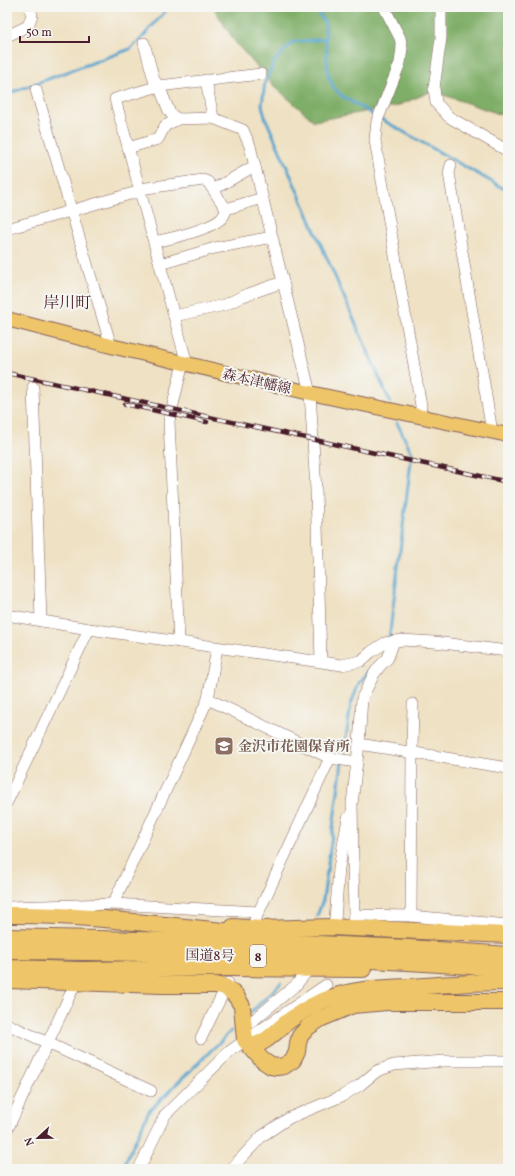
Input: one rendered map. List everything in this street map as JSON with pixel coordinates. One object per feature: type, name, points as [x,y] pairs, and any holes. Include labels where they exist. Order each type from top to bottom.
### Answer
[{"type":"highway","points":[[7,915],[61,916],[269,935],[484,947],[504,955]]},
{"type":"highway","points":[[212,930],[218,926],[261,929],[330,927],[508,935]]},
{"type":"highway","name":"国道8号","points":[[7,937],[317,944],[410,948],[504,955]]},
{"type":"highway","name":"国道8号","points":[[7,951],[316,957],[431,962],[508,969]]},
{"type":"highway","points":[[7,968],[81,970],[153,968],[417,969],[431,962]]},
{"type":"highway","points":[[7,980],[162,985],[227,984],[242,1006],[246,1038],[266,1064],[277,1067],[284,1066],[293,1060],[297,1052],[300,1036],[308,1027],[320,1018],[353,1004],[387,1002],[508,1002]]},
{"type":"highway","points":[[246,1038],[257,1045],[264,1042],[289,1021],[311,1006],[326,988],[356,990],[508,982]]},
{"type":"main road","name":"森本津幡線","points":[[7,319],[185,364],[508,436]]},
{"type":"street","points":[[7,36],[28,26],[32,15],[29,7]]},
{"type":"street","points":[[384,7],[400,38],[402,48],[400,63],[379,118],[375,140],[421,406],[420,417]]},
{"type":"street","points":[[438,7],[441,10],[441,38],[434,88],[436,103],[449,117],[508,151]]},
{"type":"street","points":[[144,43],[154,80],[159,86],[169,111],[178,119]]},
{"type":"street","points":[[179,642],[169,421],[185,364],[174,316],[115,99],[159,86],[261,74]]},
{"type":"street","points":[[206,80],[213,118]]},
{"type":"street","points":[[36,90],[111,346]]},
{"type":"street","points":[[128,148],[158,139],[165,126],[178,119],[213,118],[244,130],[256,167],[310,393],[316,490],[321,661]]},
{"type":"street","points":[[452,165],[449,173],[492,432]]},
{"type":"street","points":[[214,189],[251,168],[256,167]]},
{"type":"street","points":[[7,229],[137,192],[140,189],[203,180],[208,182],[226,209],[224,216],[215,223],[175,238],[154,242]]},
{"type":"street","points":[[226,209],[263,198]]},
{"type":"street","points":[[160,264],[215,248],[272,237]]},
{"type":"street","points":[[174,316],[225,305],[243,296],[283,282]]},
{"type":"street","points":[[33,388],[41,621]]},
{"type":"street","points":[[7,615],[88,629],[369,669],[379,667],[388,658],[390,642]]},
{"type":"street","points":[[7,802],[88,629]]},
{"type":"street","points":[[508,651],[434,642],[402,640],[390,642],[371,652],[369,669],[362,698],[359,744],[352,804],[353,918],[411,916],[508,925]]},
{"type":"street","points":[[113,904],[208,699],[216,648]]},
{"type":"street","points":[[208,699],[338,759],[357,762]]},
{"type":"street","points":[[411,916],[412,752],[414,704]]},
{"type":"street","points":[[359,744],[508,768]]},
{"type":"street","points":[[7,907],[113,904],[257,916],[338,759]]},
{"type":"street","points":[[330,927],[335,920],[339,868],[345,827],[352,804]]},
{"type":"street","points":[[138,1169],[165,1115],[230,1050],[246,1038],[309,969]]},
{"type":"street","points":[[7,1130],[76,982]]},
{"type":"street","points":[[201,1038],[227,984]]},
{"type":"street","points":[[7,1024],[151,1091]]},
{"type":"street","points":[[232,1169],[262,1136],[289,1118],[342,1096],[377,1072],[394,1065],[444,1061],[508,1061]]},
{"type":"green space","points":[[213,7],[508,7],[508,117],[432,91],[397,106],[314,121],[275,87],[235,42]]},
{"type":"waterway","points":[[7,94],[130,49],[140,40],[169,7]]},
{"type":"waterway","points":[[309,7],[316,9],[325,23],[328,75],[334,88],[342,96],[508,191]]},
{"type":"waterway","points":[[326,39],[293,42],[276,59],[265,82],[262,105],[265,117],[390,402]]},
{"type":"waterway","points":[[389,640],[412,453],[397,423]]},
{"type":"waterway","points":[[343,757],[351,704],[359,683],[372,668]]},
{"type":"waterway","points":[[317,916],[323,900],[342,762]]},
{"type":"waterway","points":[[250,1013],[281,983]]},
{"type":"waterway","points":[[122,1169],[149,1111],[231,1031]]},
{"type":"railway","points":[[7,373],[508,482]]},
{"type":"railway","points":[[125,404],[207,422]]},
{"type":"place","name":"金沢市花園保育所","points":[[224,746]]},
{"type":"district","name":"岸川町","points":[[67,302]]}]
